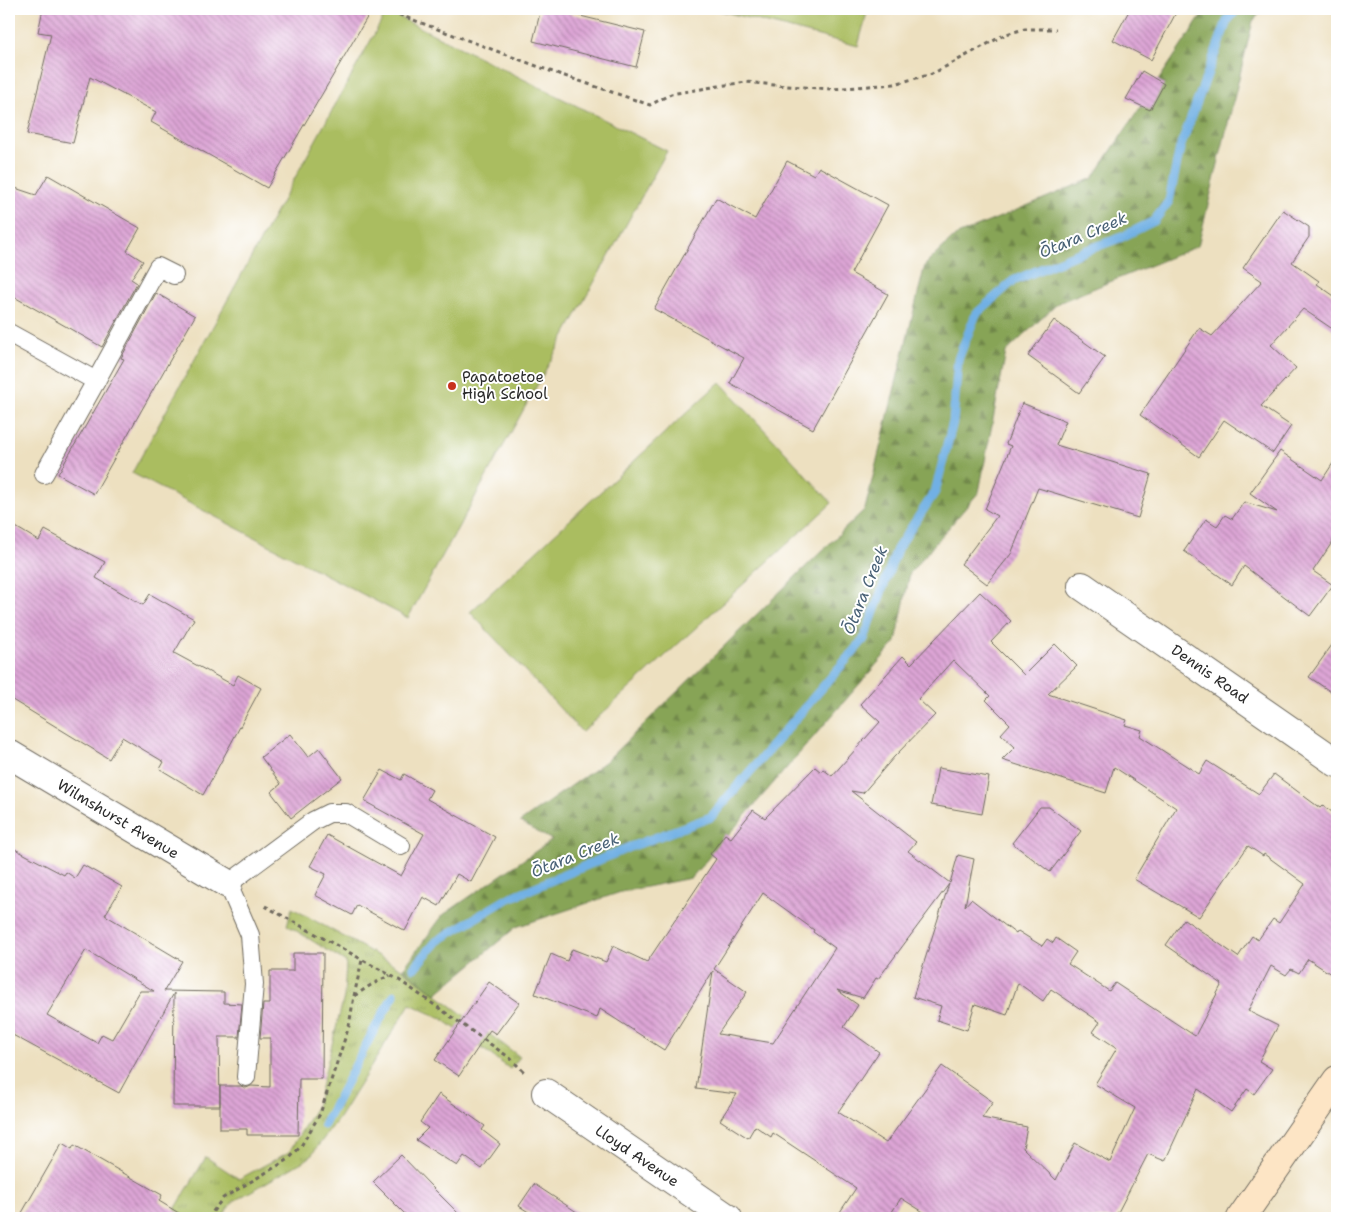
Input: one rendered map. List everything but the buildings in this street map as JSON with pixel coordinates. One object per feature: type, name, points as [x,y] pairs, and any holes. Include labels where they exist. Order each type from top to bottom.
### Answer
[{"type":"street","name":"Dennis Road","points":[[1082,586],[1337,763]]},
{"type":"street","name":"Wilmshurst Avenue","points":[[9,754],[228,884]]},
{"type":"street","points":[[1241,1218],[1337,1080]]},
{"type":"street","name":"Lloyd Avenue","points":[[546,1093],[728,1218]]},
{"type":"lane","points":[[44,474],[158,267],[174,276]]},
{"type":"lane","points":[[9,333],[96,381]]},
{"type":"lane","points":[[246,1077],[254,984],[250,935],[228,884],[313,821],[329,813],[346,813],[400,846]]},
{"type":"path","points":[[384,9],[550,71],[650,105],[671,94],[746,82],[774,86],[832,88],[894,84],[932,74],[1006,34],[1025,29],[1056,29]]},
{"type":"path","points":[[228,884],[390,975],[510,1058],[546,1093]]},
{"type":"path","points":[[208,1218],[223,1198],[289,1159],[301,1146],[320,1114],[349,1026],[362,960]]},
{"type":"path","points":[[354,996],[390,975]]},
{"type":"green space","points":[[713,9],[868,9],[858,46]]},
{"type":"green space","points":[[1206,9],[1264,9],[1253,21],[1198,246],[1058,303],[1006,352],[979,492],[910,573],[896,642],[691,878],[621,892],[516,927],[436,994],[403,969],[443,915],[552,840],[520,822],[605,762],[865,509],[925,265],[955,236],[1093,178]]},
{"type":"green space","points":[[387,11],[667,151],[408,618],[132,473]]},
{"type":"green space","points":[[720,382],[832,503],[582,732],[470,612]]},
{"type":"green space","points":[[292,908],[402,969],[520,1057],[510,1069],[441,1018],[410,1004],[339,1118],[309,1158],[234,1201],[221,1218],[170,1218],[206,1157],[239,1179],[289,1152],[316,1107],[344,997],[346,962],[287,925]]},
{"type":"waterway","name":"Ōtara Creek","points":[[414,968],[437,941],[507,899],[630,847],[711,817],[864,639],[897,549],[935,492],[953,422],[958,359],[976,314],[1013,281],[1122,237],[1154,221],[1169,201],[1180,148],[1227,21],[1237,9]]},
{"type":"waterway","name":"Ōtara Creek","points":[[324,1125],[394,995]]},
{"type":"place","name":"Papatoetoe High School","points":[[452,386]]}]
